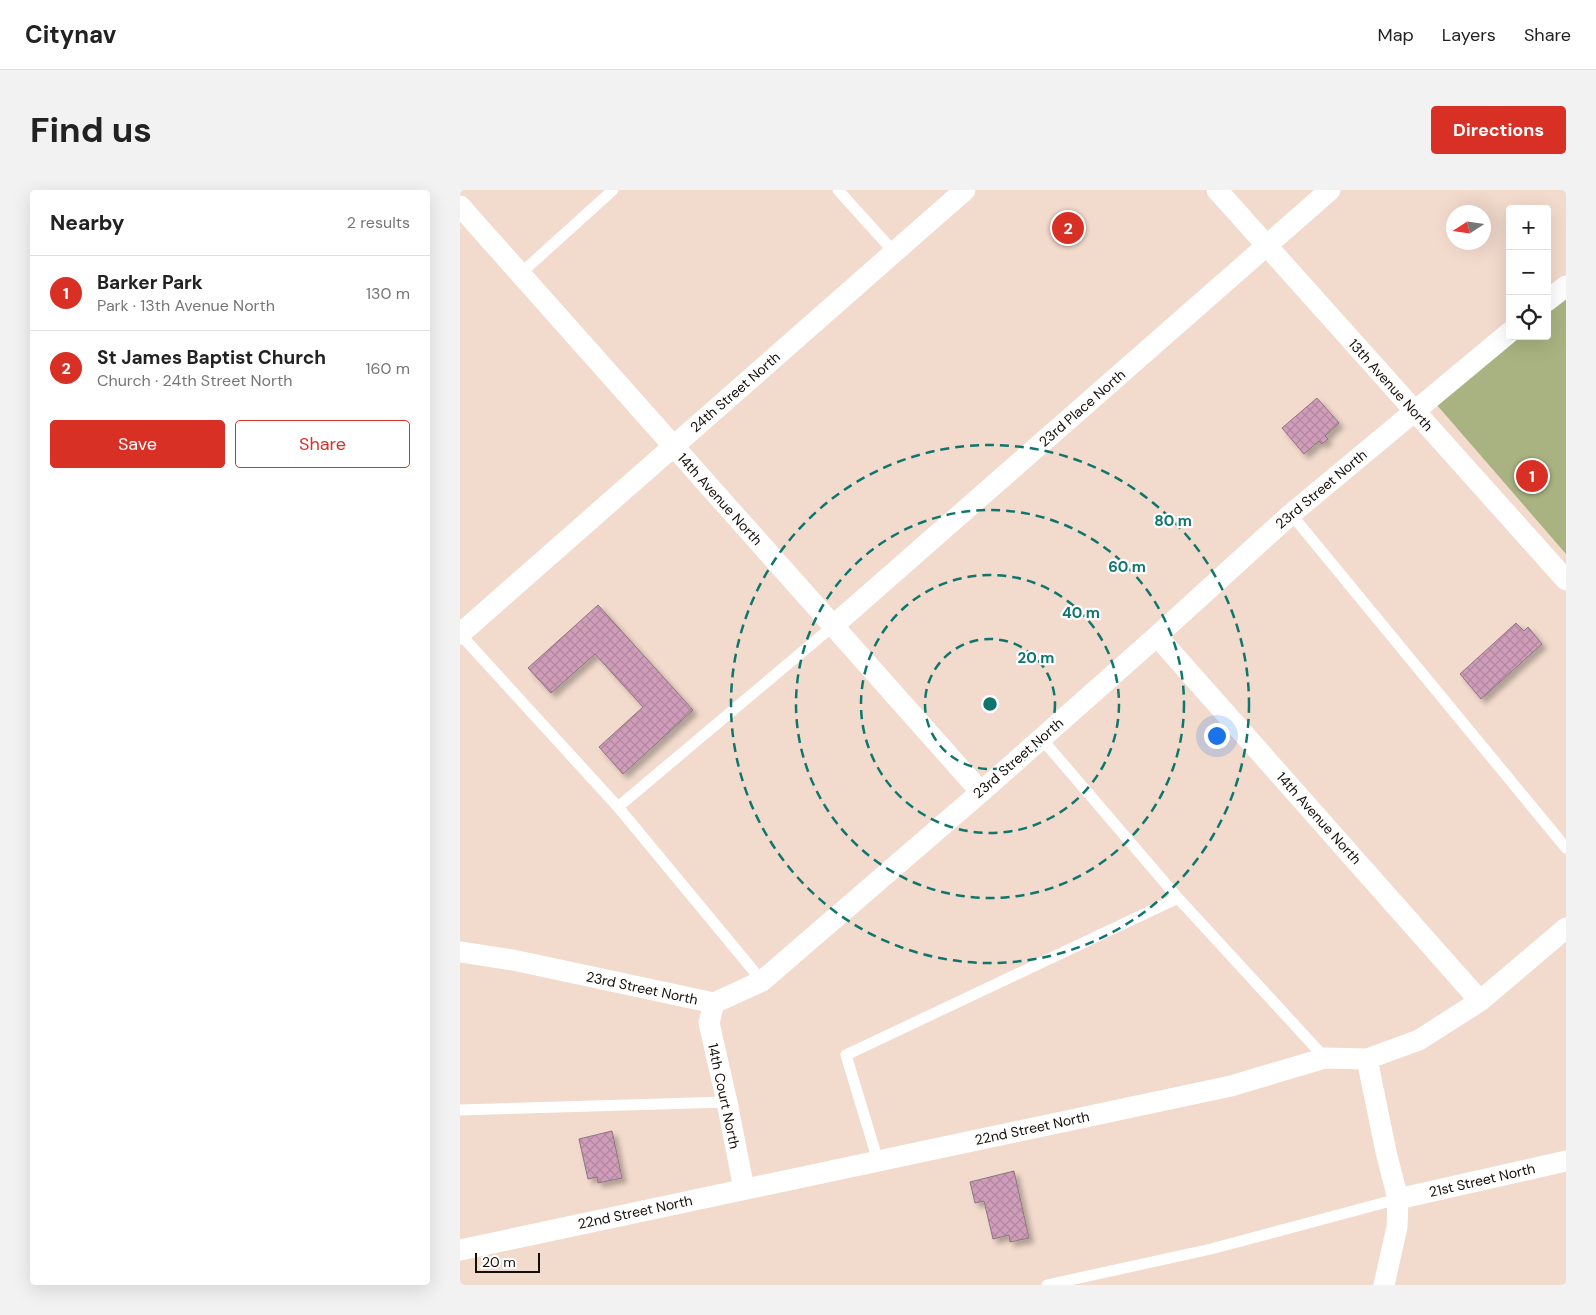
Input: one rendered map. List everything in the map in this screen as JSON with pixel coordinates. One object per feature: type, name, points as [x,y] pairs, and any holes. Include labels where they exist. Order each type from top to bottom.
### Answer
[{"type":"street","name":"24th Street North","points":[[460,634],[965,190]]},
{"type":"street","name":"13th Avenue North","points":[[1216,190],[1566,580]]},
{"type":"street","name":"23rd Place North","points":[[833,626],[1330,190]]},
{"type":"street","name":"14th Avenue North","points":[[460,206],[981,792]]},
{"type":"street","points":[[1551,298],[1566,286]]},
{"type":"street","name":"23rd Street North","points":[[460,952],[513,960],[714,1003],[762,981],[981,792],[1291,514],[1506,335]]},
{"type":"street","name":"14th Avenue North","points":[[1157,636],[1480,1001]]},
{"type":"street","name":"22nd Street North","points":[[460,1250],[1231,1086],[1325,1058],[1367,1059],[1419,1040],[1480,1001],[1566,928]]},
{"type":"street","name":"14th Court North","points":[[714,1003],[708,1023],[727,1102],[744,1189]]},
{"type":"street","points":[[1367,1059],[1386,1152],[1398,1199],[1397,1227],[1384,1285]]},
{"type":"street","name":"21st Street North","points":[[1398,1199],[1566,1161]]},
{"type":"lane","points":[[520,274],[614,190]]},
{"type":"lane","points":[[838,190],[894,252]]},
{"type":"lane","points":[[1291,514],[1566,848]]},
{"type":"lane","points":[[618,807],[833,626]]},
{"type":"lane","points":[[460,634],[618,807],[762,981]]},
{"type":"lane","points":[[1041,738],[1178,898],[1325,1058]]},
{"type":"lane","points":[[878,1161],[846,1055],[1178,898]]},
{"type":"lane","points":[[460,1110],[727,1102]]},
{"type":"lane","points":[[1047,1285],[1211,1249],[1398,1199]]},
{"type":"green space","points":[[1566,286],[1566,554],[1430,397],[1506,339],[1551,340],[1551,298]]},
{"type":"building","points":[[1317,398],[1339,423],[1325,436],[1328,439],[1322,444],[1319,441],[1304,454],[1282,428]]},
{"type":"building","points":[[598,605],[693,710],[623,774],[599,747],[643,707],[595,654],[551,693],[528,668]]},
{"type":"building","points":[[1516,623],[1524,631],[1528,627],[1542,644],[1481,699],[1460,674]]},
{"type":"building","points":[[612,1131],[622,1178],[598,1183],[597,1177],[588,1179],[579,1139]]},
{"type":"building","points":[[1014,1171],[1029,1238],[1010,1242],[1009,1235],[993,1239],[984,1201],[975,1203],[970,1182]]},
{"type":"place","name":"St James Baptist Church","points":[[1068,228]]},
{"type":"place","name":"Barker Park","points":[[1532,476]]}]
